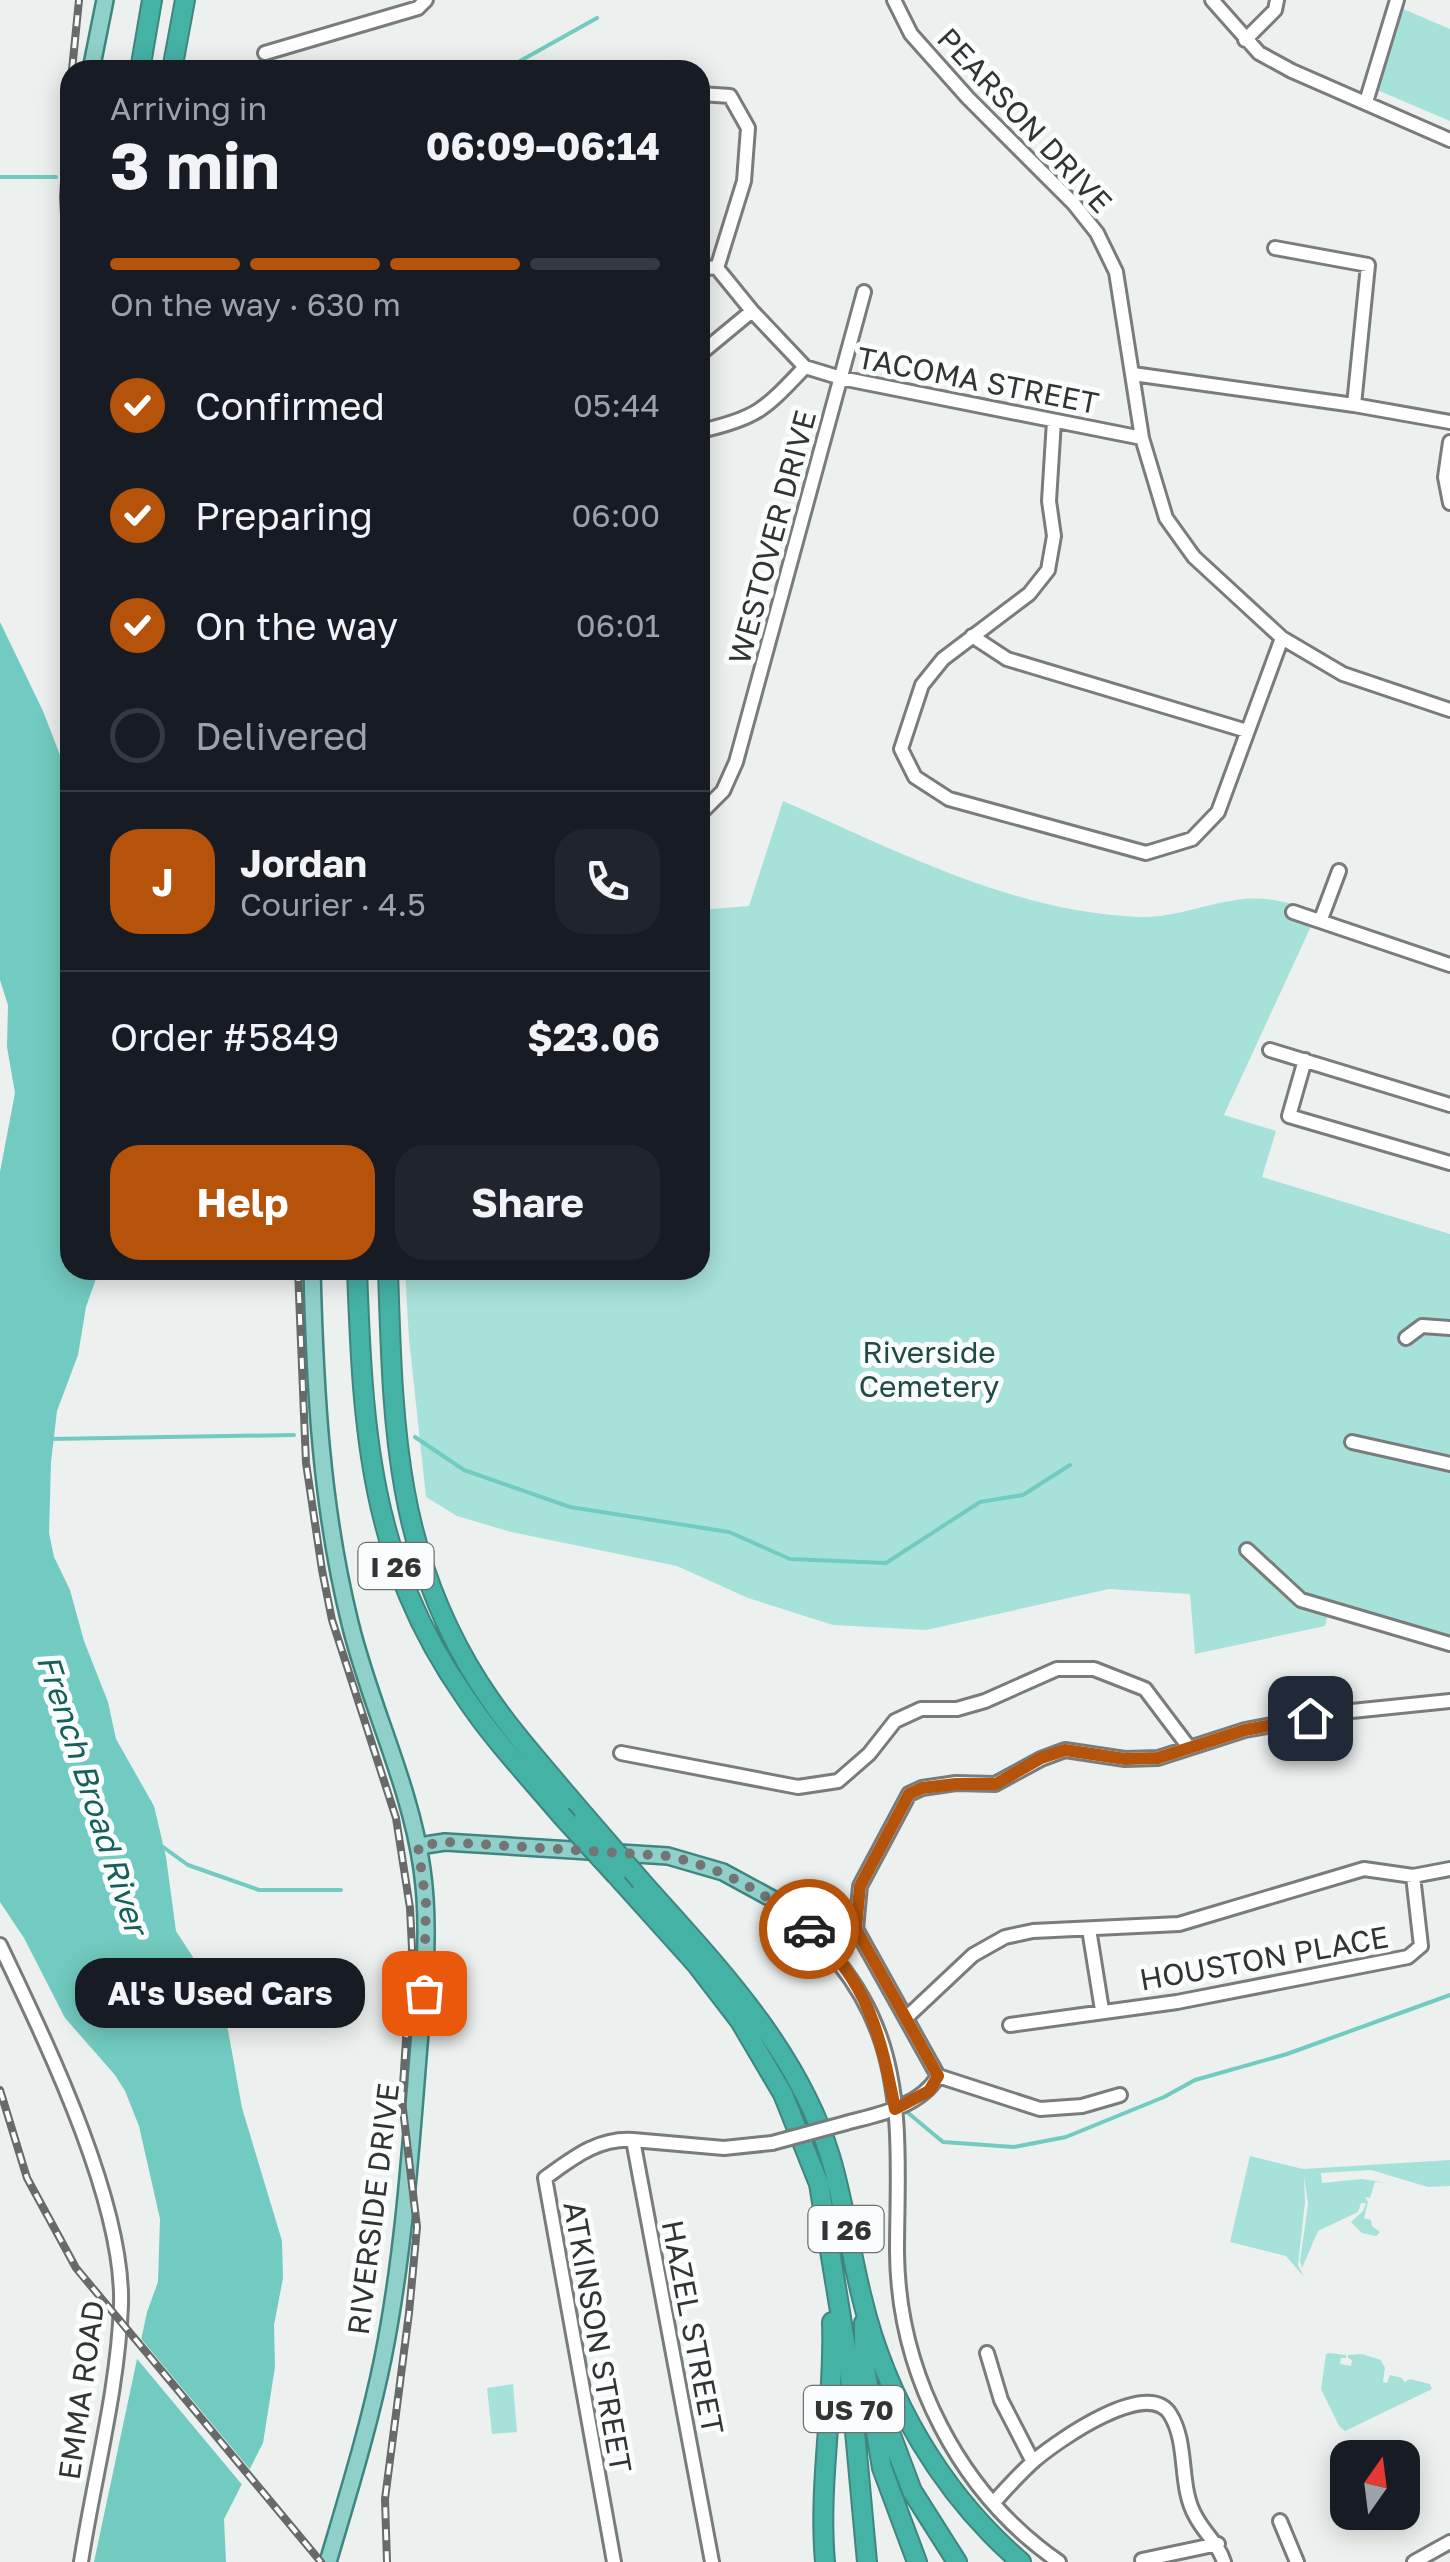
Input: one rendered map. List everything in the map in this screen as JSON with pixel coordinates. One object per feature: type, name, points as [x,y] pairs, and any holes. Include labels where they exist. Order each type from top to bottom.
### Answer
[{"type":"highway","points":[[142,60],[152,0]]},
{"type":"highway","points":[[174,60],[185,0]]},
{"type":"highway","name":"I 26","points":[[357,1280],[363,1412],[370,1464],[387,1540],[402,1582],[435,1650],[466,1700],[730,2007],[783,2094],[819,2184],[829,2257],[825,2273],[832,2321],[823,2506],[825,2562]]},
{"type":"highway","name":"I 26","points":[[389,1280],[399,1464],[404,1500],[424,1572],[460,1652],[481,1687],[584,1815],[733,1984],[798,2080],[830,2155],[863,2303],[864,2361],[882,2468],[918,2562]]},
{"type":"highway","name":"US 70","points":[[829,2257],[849,2366],[867,2562]]},
{"type":"highway","points":[[863,2303],[885,2369],[924,2450],[976,2518],[1021,2562]]},
{"type":"highway","name":"US 70","points":[[864,2348],[887,2430],[912,2491],[957,2562]]},
{"type":"main road","points":[[93,60],[105,0]]},
{"type":"main road","name":"RIVERSIDE DRIVE","points":[[312,1280],[317,1411],[335,1554],[350,1625],[418,1846],[426,1903],[427,1961],[410,2169],[383,2358],[360,2457],[328,2562]]},
{"type":"main road","points":[[418,1846],[445,1842],[668,1856],[723,1872],[780,1903]]},
{"type":"street","points":[[265,53],[418,8],[426,0]]},
{"type":"street","name":"PEARSON DRIVE","points":[[894,0],[911,34],[1097,233],[1116,272],[1142,438],[1166,518],[1194,557],[1282,638],[1343,674],[1450,710]]},
{"type":"street","points":[[1212,0],[1258,53],[1450,140]]},
{"type":"street","points":[[1245,40],[1275,10],[1277,0]]},
{"type":"street","points":[[1366,102],[1397,0]]},
{"type":"street","points":[[710,95],[730,96],[748,128],[744,181],[717,268]]},
{"type":"street","points":[[1276,248],[1368,265],[1354,405]]},
{"type":"street","points":[[710,268],[717,268],[805,367],[770,404],[742,422],[710,429]]},
{"type":"street","name":"WESTOVER DRIVE","points":[[710,804],[723,791],[736,762],[864,292]]},
{"type":"street","points":[[710,346],[752,311]]},
{"type":"street","name":"TACOMA STREET","points":[[805,367],[842,378],[1142,438]]},
{"type":"street","points":[[1133,374],[1450,422]]},
{"type":"street","points":[[1054,420],[1049,501],[1054,536],[1048,570],[1029,594],[943,659],[922,685],[901,749],[915,777],[949,800],[1146,853],[1192,839],[1218,812],[1282,638]]},
{"type":"street","points":[[1450,442],[1445,477],[1450,503]]},
{"type":"street","points":[[972,636],[1007,659],[1247,732]]},
{"type":"street","points":[[1321,920],[1339,871]]},
{"type":"street","points":[[1293,912],[1450,965]]},
{"type":"street","points":[[1270,1050],[1450,1106]]},
{"type":"street","points":[[1305,1060],[1290,1116],[1450,1163]]},
{"type":"street","points":[[1406,1338],[1422,1326],[1450,1328]]},
{"type":"street","points":[[1352,1442],[1450,1464]]},
{"type":"street","points":[[1247,1550],[1301,1600],[1450,1644]]},
{"type":"street","points":[[621,1753],[798,1786],[838,1781],[870,1754],[896,1720],[921,1709],[957,1709],[985,1701],[1057,1669],[1094,1670],[1145,1689],[1188,1746]]},
{"type":"street","points":[[1120,2095],[1082,2106],[1040,2109],[938,2076],[856,1929],[860,1886],[909,1794],[922,1788],[956,1784],[996,1784],[1041,1758],[1065,1750],[1125,1759],[1158,1758],[1245,1730],[1342,1712],[1450,1700]]},
{"type":"street","points":[[907,2017],[973,1955],[1004,1937],[1033,1931],[1179,1924],[1364,1870],[1413,1876],[1450,1869]]},
{"type":"street","name":"HOUSTON PLACE","points":[[1010,2025],[1177,2002],[1408,1957],[1422,1946],[1413,1876]]},
{"type":"street","points":[[780,1903],[838,1958],[865,2001],[881,2037],[895,2109],[897,2258],[908,2344],[942,2429],[993,2503],[1021,2533],[1059,2562]]},
{"type":"street","name":"HOUSTON PLACE","points":[[1089,1929],[1102,2010]]},
{"type":"street","name":"EMMA ROAD","points":[[0,1945],[85,2143],[100,2186],[118,2263],[118,2343],[81,2562]]},
{"type":"street","points":[[633,2140],[724,2148],[772,2144],[895,2109],[929,2091],[938,2076]]},
{"type":"street","name":"ATKINSON STREET","points":[[614,2562],[545,2178],[594,2146],[612,2139],[633,2140]]},
{"type":"street","name":"HAZEL STREET","points":[[633,2140],[712,2562]]},
{"type":"street","points":[[987,2353],[1000,2400],[1033,2462]]},
{"type":"street","points":[[993,2503],[1054,2445],[1141,2400],[1168,2410],[1178,2431],[1195,2516],[1218,2544],[1224,2562]]},
{"type":"street","points":[[1280,2521],[1297,2562]]},
{"type":"street","points":[[1414,2562],[1450,2542]]},
{"type":"street","points":[[1142,2560],[1218,2544]]},
{"type":"green space","points":[[1401,8],[1450,29],[1450,121],[1377,90]]},
{"type":"green space","name":"Riverside Cemetery","points":[[783,801],[956,876],[1046,904],[1091,913],[1151,917],[1257,898],[1318,911],[1224,1115],[1276,1131],[1262,1177],[1450,1234],[1450,1637],[1331,1602],[1325,1626],[1195,1654],[1190,1594],[1109,1589],[926,1630],[833,1625],[748,1598],[677,1566],[511,1532],[457,1516],[426,1497],[406,1280],[710,1280],[710,909],[749,906]]},
{"type":"green space","points":[[1250,2156],[1303,2169],[1450,2160],[1450,2186],[1428,2187],[1371,2170],[1321,2173],[1322,2183],[1362,2179],[1387,2183],[1375,2182],[1370,2198],[1365,2197],[1368,2202],[1364,2218],[1371,2220],[1380,2232],[1376,2236],[1362,2233],[1351,2222],[1363,2211],[1366,2203],[1361,2203],[1358,2212],[1318,2231],[1302,2268],[1308,2204],[1304,2176],[1298,2265],[1304,2277],[1286,2256],[1230,2242]]},
{"type":"green space","points":[[1329,2353],[1346,2355],[1340,2364],[1351,2366],[1348,2355],[1362,2354],[1381,2360],[1385,2368],[1383,2382],[1387,2383],[1390,2375],[1404,2382],[1410,2379],[1430,2384],[1432,2389],[1345,2431],[1321,2389]]},
{"type":"green space","points":[[513,2384],[517,2432],[492,2434],[487,2388]]},
{"type":"water","name":"French Broad River","points":[[0,622],[60,755],[60,1280],[95,1280],[86,1307],[78,1355],[57,1411],[49,1533],[54,1557],[70,1590],[84,1641],[108,1702],[116,1739],[154,1806],[176,1931],[204,1974],[228,2030],[242,2108],[282,2241],[283,2278],[274,2325],[275,2367],[263,2443],[224,2519],[226,2562],[94,2562],[147,2312],[158,2282],[160,2219],[139,2126],[125,2091],[65,2018],[24,1938],[0,1902],[0,1172],[15,1093],[7,1047],[8,1005],[0,980]]},
{"type":"pier","points":[[137,2334],[253,2473],[244,2487],[133,2354]]},
{"type":"waterway","points":[[522,60],[597,18]]},
{"type":"waterway","points":[[0,177],[56,177]]},
{"type":"waterway","points":[[49,1439],[294,1435]]},
{"type":"waterway","points":[[415,1437],[464,1470],[570,1507],[729,1532],[790,1559],[886,1563],[980,1502],[1023,1495],[1070,1465]]},
{"type":"waterway","points":[[163,1847],[188,1865],[259,1890],[341,1890]]},
{"type":"waterway","points":[[907,2112],[943,2142],[1014,2147],[1066,2137],[1164,2097],[1195,2080],[1287,2054],[1450,1995]]},
{"type":"railway","points":[[73,60],[79,0]]},
{"type":"railway","points":[[298,1280],[306,1463],[322,1570],[332,1620],[396,1818],[410,1908],[412,1948],[402,2101],[417,2227],[385,2499],[387,2562]]},
{"type":"railway","points":[[0,2090],[27,2178],[76,2268],[321,2562]]},
{"type":"way so far","points":[[424,1993],[426,1903],[418,1846],[445,1842],[668,1856],[723,1872],[780,1903],[809,1929]]},
{"type":"place","name":"Al's Used Cars","points":[[424,1993]]},
{"type":"route","points":[[809,1929],[838,1958],[865,2001],[881,2037],[895,2109],[929,2091],[938,2076],[856,1929],[856,1902],[860,1886],[909,1794],[922,1788],[956,1784],[996,1784],[1041,1758],[1065,1750],[1125,1759],[1158,1758],[1245,1730],[1310,1718]]}]
